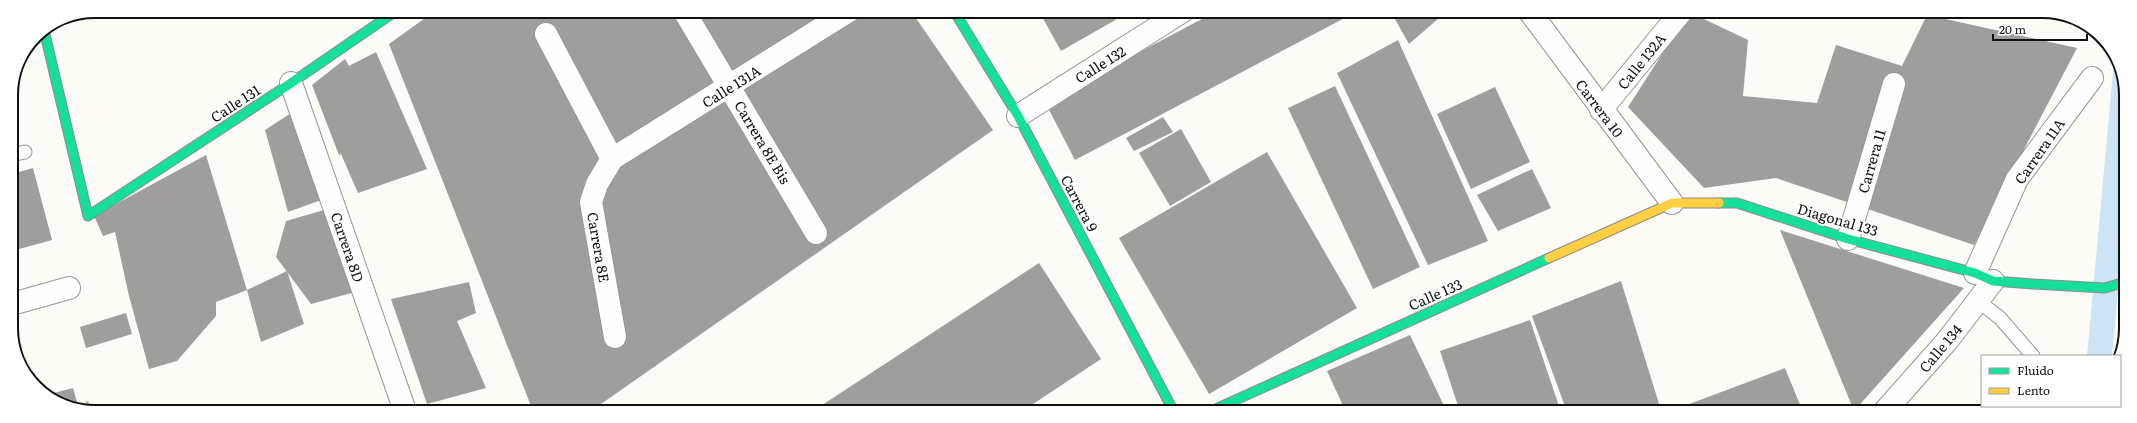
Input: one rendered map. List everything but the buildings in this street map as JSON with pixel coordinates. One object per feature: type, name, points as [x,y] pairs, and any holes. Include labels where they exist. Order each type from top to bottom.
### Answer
[{"type":"street","name":"Calle 131","points":[[45,36],[88,216],[291,83],[386,18]]},
{"type":"street","name":"Carrera 8E Bis","points":[[688,18],[816,233]]},
{"type":"street","name":"Calle 131A","points":[[612,159],[730,87],[837,18]]},
{"type":"street","name":"Carrera 9","points":[[958,18],[1018,116],[1170,405]]},
{"type":"street","name":"Calle 132","points":[[1018,116],[1172,18]]},
{"type":"street","name":"Carrera 10","points":[[1534,18],[1601,110],[1672,203]]},
{"type":"street","name":"Calle 132A","points":[[1601,110],[1676,18]]},
{"type":"street","points":[[546,34],[612,159]]},
{"type":"street","name":"Carrera 11A","points":[[1984,277],[2017,179],[2092,78]]},
{"type":"street","name":"Carrera 8D","points":[[291,83],[403,405]]},
{"type":"street","name":"Carrera 11","points":[[1848,239],[1894,84]]},
{"type":"street","name":"Carrera 8E","points":[[612,159],[597,184],[591,202],[615,337]]},
{"type":"street","name":"Diagonal 133","points":[[1672,203],[1737,203],[1848,239],[1984,277],[2105,288],[2119,284]]},
{"type":"street","name":"Calle 133","points":[[1225,405],[1672,203]]},
{"type":"street","name":"Calle 134","points":[[1890,405],[1947,341],[1978,301],[1984,277]]},
{"type":"street","points":[[18,302],[69,288]]},
{"type":"lane","points":[[18,154],[25,152]]},
{"type":"lane","points":[[1978,301],[2000,318],[2032,355]]},
{"type":"water","points":[[2113,67],[2118,80],[2119,95],[2119,280],[2112,355],[2087,355]]},
{"type":"traffic: fast","points":[[45,36],[88,216],[291,83],[386,18]]},
{"type":"traffic: fast","points":[[958,18],[1018,116],[1170,405]]},
{"type":"traffic: fast","points":[[1719,203],[1737,203],[1848,239],[1975,273],[1993,281],[2105,288],[2119,284]]},
{"type":"traffic: fast","points":[[1224,405],[1549,258]]},
{"type":"traffic: slow","points":[[1549,258],[1672,203],[1719,203]]}]
